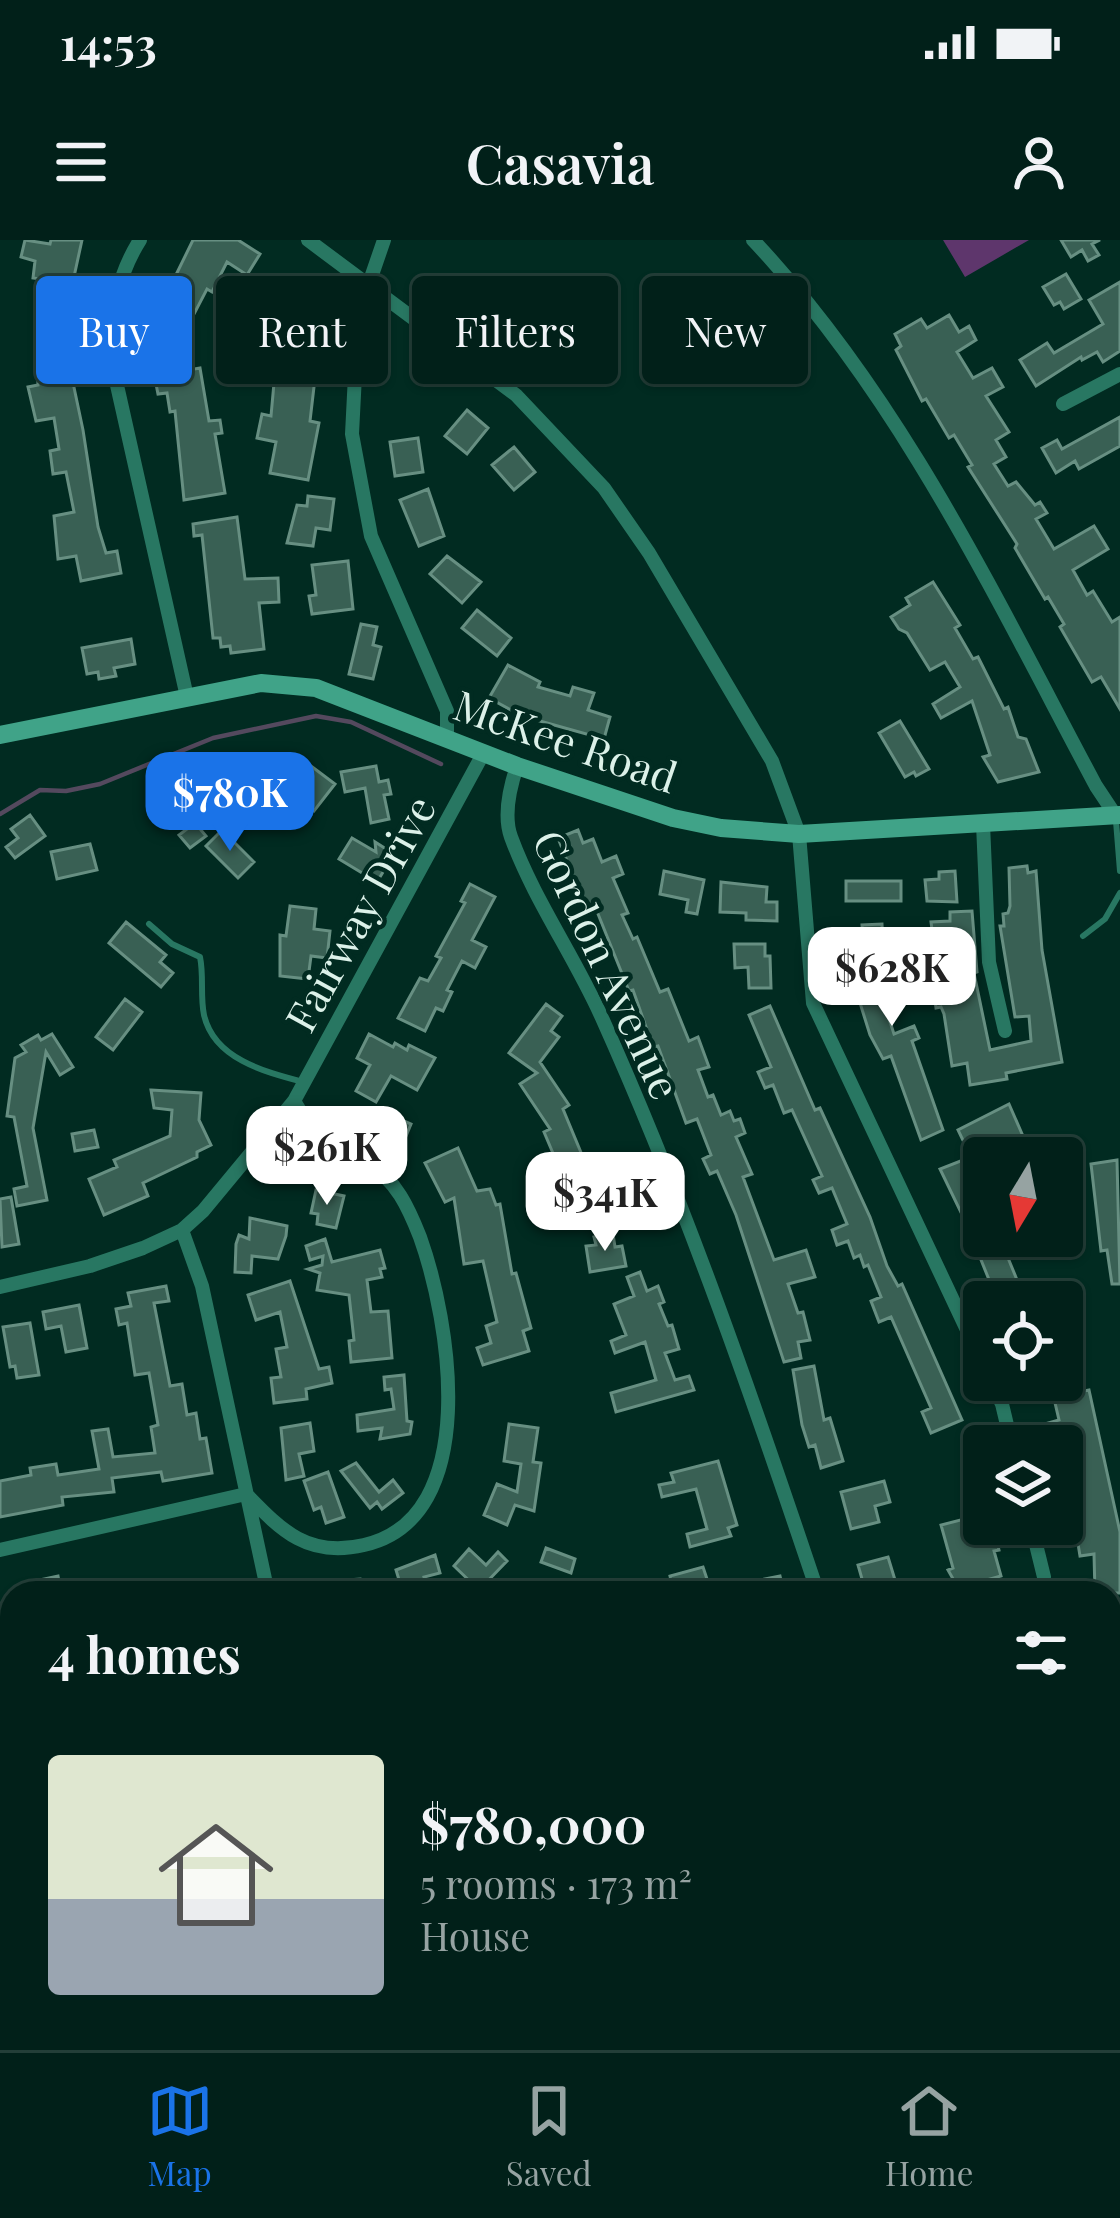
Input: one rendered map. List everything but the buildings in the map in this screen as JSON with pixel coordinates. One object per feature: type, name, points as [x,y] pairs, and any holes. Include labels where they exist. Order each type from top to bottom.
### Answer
[{"type":"street","points":[[140,240],[114,301],[112,363],[187,698]]},
{"type":"street","points":[[308,240],[357,276]]},
{"type":"street","points":[[373,276],[384,240]]},
{"type":"street","points":[[753,240],[796,285],[856,362],[972,555],[1096,786],[1118,816]]},
{"type":"street","points":[[388,299],[516,395],[604,488],[650,553],[772,761],[800,834],[813,1004],[963,1322]]},
{"type":"street","points":[[1063,404],[1120,374]]},
{"type":"street","points":[[355,384],[352,434],[371,536],[447,711],[447,739]]},
{"type":"street","name":"McKee Road","points":[[0,735],[287,682],[316,688],[518,766],[673,818],[722,828],[800,834],[1118,816]]},
{"type":"street","name":"Fairway Drive","points":[[0,1287],[90,1266],[182,1230],[247,1162],[294,1101],[483,754]]},
{"type":"street","name":"Gordon Avenue","points":[[518,766],[509,792],[509,833],[602,1016],[734,1342],[814,1581]]},
{"type":"street","points":[[983,824],[989,962],[1005,1030]]},
{"type":"street","points":[[294,1101],[327,1148]]},
{"type":"street","points":[[246,1494],[285,1534],[314,1546],[355,1547],[391,1536],[411,1521],[437,1485],[445,1459],[448,1414],[431,1275],[405,1203],[390,1180],[327,1148],[299,1148],[247,1162]]},
{"type":"street","points":[[182,1230],[202,1286],[265,1581]]},
{"type":"street","points":[[0,1550],[246,1494]]},
{"type":"street","points":[[1036,1545],[1044,1576]]},
{"type":"lane","points":[[1118,816],[1120,871]]},
{"type":"lane","points":[[1083,936],[1105,920],[1120,893]]},
{"type":"lane","points":[[149,924],[172,944],[200,957],[205,1018],[219,1040],[254,1068],[303,1082]]},
{"type":"shaded area","points":[[943,240],[1029,240],[965,277]]},
{"type":"waterway","points":[[0,814],[40,790],[100,784],[213,738],[316,716],[351,722],[441,764]]}]
